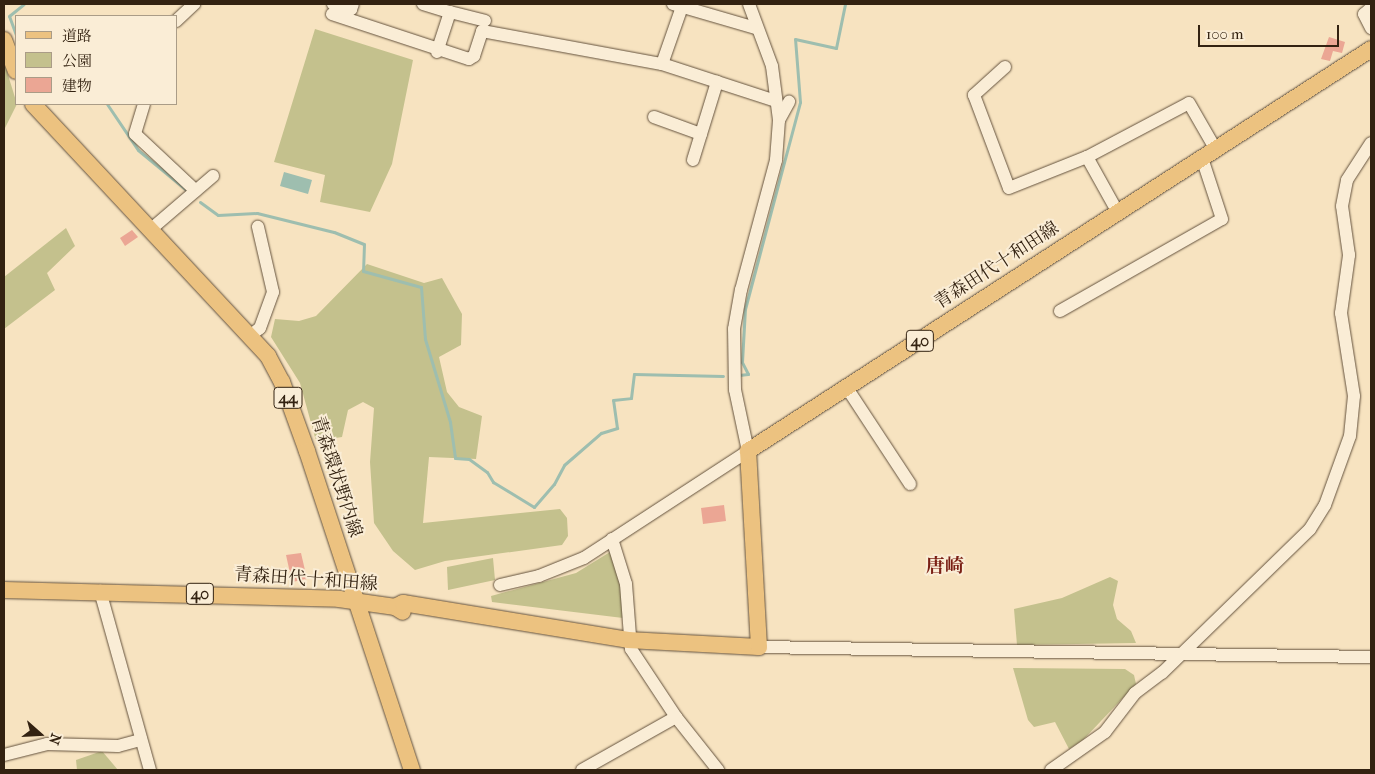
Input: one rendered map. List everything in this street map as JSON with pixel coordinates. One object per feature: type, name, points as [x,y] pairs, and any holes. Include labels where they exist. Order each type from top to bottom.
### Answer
[{"type":"main road","points":[[4,40],[15,68]]},
{"type":"main road","name":"青森田代十和田線","points":[[748,451],[1371,49]]},
{"type":"main road","name":"青森環状野内線","points":[[34,105],[250,335],[282,382],[412,770]]},
{"type":"main road","points":[[748,451],[759,647]]},
{"type":"main road","name":"青森田代十和田線","points":[[4,590],[100,591],[356,601],[395,607],[402,612],[484,625],[616,642],[626,640],[759,647]]},
{"type":"street","points":[[178,19],[194,4]]},
{"type":"street","points":[[332,9],[351,9],[353,4]]},
{"type":"street","points":[[423,4],[485,21]]},
{"type":"street","points":[[662,64],[679,4],[755,28]]},
{"type":"street","points":[[500,585],[561,568],[612,539],[748,451],[735,390],[734,329],[741,290],[775,168],[781,103],[772,66],[755,28],[748,4]]},
{"type":"street","points":[[1371,8],[1364,14],[1371,28]]},
{"type":"street","points":[[332,9],[437,52],[469,59],[474,56],[482,31],[662,64],[781,103]]},
{"type":"street","points":[[437,52],[450,12]]},
{"type":"street","points":[[1005,67],[974,95],[1009,188],[1088,157],[1189,103],[1209,154],[1222,219],[1060,311]]},
{"type":"street","points":[[693,160],[717,82]]},
{"type":"street","points":[[144,105],[135,134],[196,191]]},
{"type":"street","points":[[654,117],[701,134]]},
{"type":"street","points":[[1052,770],[1105,732],[1135,693],[1162,673],[1177,656],[1310,529],[1325,505],[1350,436],[1354,396],[1341,313],[1350,255],[1342,206],[1347,180],[1371,143]]},
{"type":"street","points":[[1088,157],[1117,212]]},
{"type":"street","points":[[150,230],[213,176]]},
{"type":"street","points":[[250,335],[260,328],[273,292],[258,227]]},
{"type":"street","points":[[847,388],[910,484]]},
{"type":"street","points":[[612,539],[627,589],[626,640],[676,717],[718,770]]},
{"type":"street","points":[[100,591],[150,770]]},
{"type":"street","points":[[759,647],[1177,656],[1371,657]]},
{"type":"street","points":[[582,770],[676,717]]},
{"type":"street","points":[[4,755],[47,744],[118,746],[141,740]]},
{"type":"green space","points":[[315,29],[413,60],[392,164],[370,212],[320,202],[325,175],[274,162]]},
{"type":"green space","points":[[4,62],[16,105],[4,130]]},
{"type":"green space","points":[[66,228],[75,246],[47,273],[55,290],[4,329],[4,277]]},
{"type":"green space","points":[[367,264],[424,283],[442,278],[462,314],[461,345],[439,357],[447,392],[459,407],[482,416],[476,459],[429,457],[423,523],[560,509],[567,518],[568,536],[562,545],[445,561],[415,570],[393,551],[374,523],[370,462],[374,408],[363,402],[348,410],[342,437],[316,441],[300,383],[271,337],[275,319],[299,321],[316,316]]},
{"type":"green space","points":[[610,552],[623,587],[623,618],[492,602],[491,596],[576,573]]},
{"type":"green space","points":[[493,558],[495,580],[448,590],[447,567]]},
{"type":"green space","points":[[1110,577],[1118,581],[1113,605],[1117,619],[1131,631],[1136,643],[1017,645],[1014,609],[1062,598]]},
{"type":"green space","points":[[1013,668],[1125,669],[1134,675],[1136,684],[1083,740],[1069,749],[1055,722],[1034,727],[1028,720]]},
{"type":"green space","points":[[102,751],[118,770],[77,770],[76,760]]},
{"type":"shaded area","points":[[284,172],[312,180],[308,194],[280,186]]},
{"type":"building","points":[[1329,37],[1345,42],[1342,53],[1333,51],[1330,61],[1321,59]]},
{"type":"building","points":[[132,230],[138,237],[125,246],[120,238]]},
{"type":"building","points":[[724,505],[726,521],[703,524],[701,508]]},
{"type":"building","points":[[301,553],[307,579],[292,582],[286,555]]},
{"type":"waterway","points":[[15,32],[9,16],[24,4]]},
{"type":"waterway","points":[[739,375],[748,374],[742,362],[745,309],[800,102],[795,39],[836,48],[845,4]]},
{"type":"waterway","points":[[108,105],[138,150],[185,189]]},
{"type":"waterway","points":[[200,202],[218,215],[257,213],[334,232],[364,244],[363,271],[421,287],[425,339],[450,422],[455,458],[469,459],[487,472],[493,482],[534,507],[554,484],[564,465],[601,433],[617,428],[613,400],[631,398],[634,374],[723,376]]},
{"type":"district","name":"唐崎","points":[[945,567]]}]
